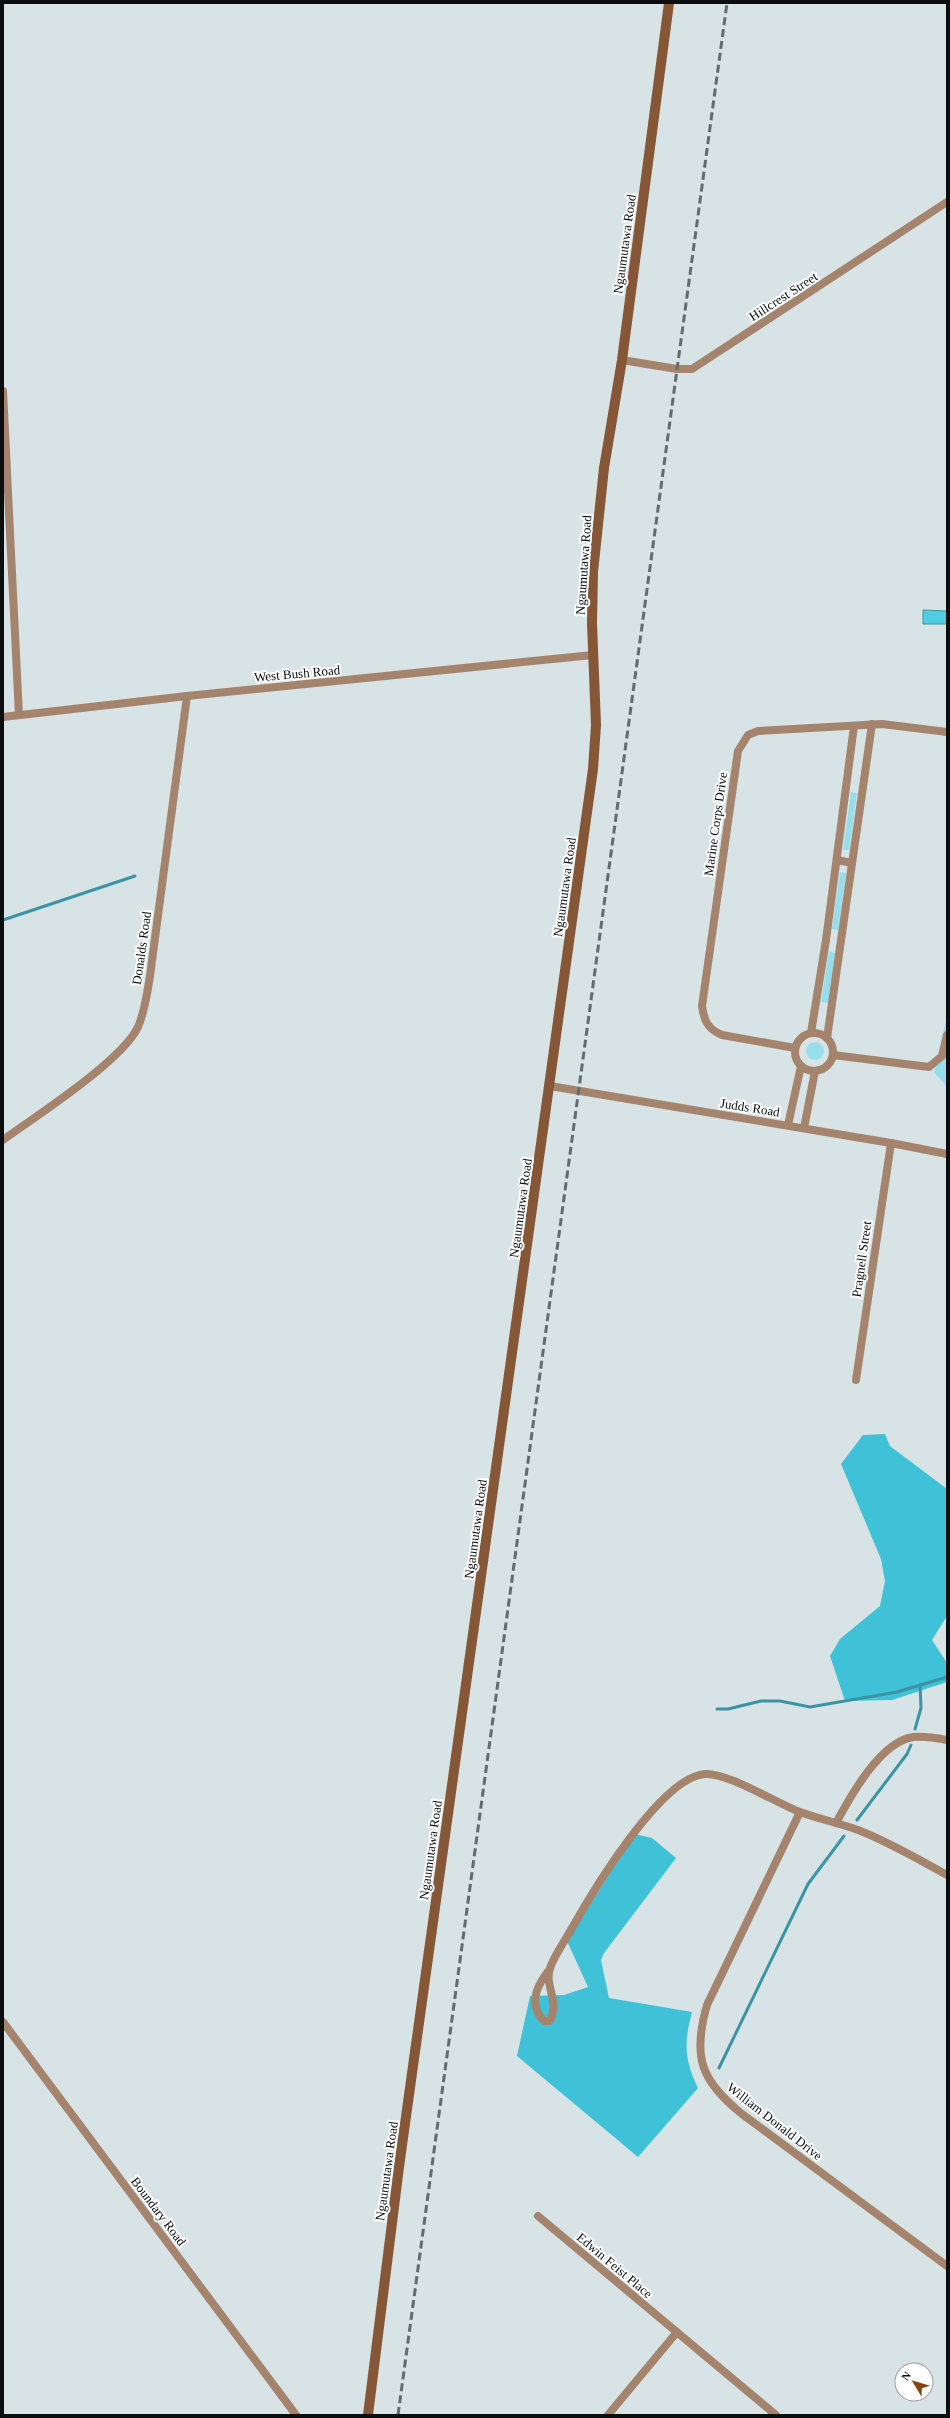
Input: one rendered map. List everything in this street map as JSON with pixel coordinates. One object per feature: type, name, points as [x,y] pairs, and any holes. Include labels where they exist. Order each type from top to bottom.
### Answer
[{"type":"main road","name":"Ngaumutawa Road","points":[[368,2415],[399,2167],[593,769],[596,725],[593,655],[593,572],[604,468],[622,360],[669,3]]},
{"type":"street","name":"Hillcrest Street","points":[[622,360],[677,370],[692,369],[947,202]]},
{"type":"street","points":[[3,391],[19,715]]},
{"type":"street","name":"West Bush Road","points":[[3,717],[187,696],[593,655]]},
{"type":"street","name":"Donalds Road","points":[[3,1140],[101,1067],[122,1048],[137,1028],[145,1007],[187,696]]},
{"type":"street","points":[[827,1038],[862,782],[872,724]]},
{"type":"street","name":"Marine Corps Drive","points":[[795,1048],[722,1036],[714,1032],[703,1018],[702,1006],[738,751],[748,736],[758,731],[872,724],[897,724],[947,732]]},
{"type":"street","points":[[811,1033],[826,940],[854,726]]},
{"type":"street","points":[[848,781],[862,782]]},
{"type":"street","points":[[837,860],[852,863]]},
{"type":"street","points":[[826,940],[841,942]]},
{"type":"street","points":[[811,1033],[821,1034],[831,1043],[833,1055],[826,1066],[815,1071],[801,1066],[796,1058],[795,1048],[803,1036],[811,1033]]},
{"type":"street","points":[[833,1055],[929,1067],[942,1056],[947,1035]]},
{"type":"street","points":[[788,1125],[801,1066]]},
{"type":"street","points":[[804,1128],[815,1071]]},
{"type":"street","name":"Judds Road","points":[[550,1086],[891,1142],[947,1154]]},
{"type":"street","name":"Pragnell Street","points":[[856,1380],[891,1142]]},
{"type":"street","points":[[836,1823],[851,1794],[876,1763],[894,1746],[912,1737],[947,1740]]},
{"type":"street","points":[[550,1969],[555,2010],[550,2020],[544,2021],[537,2010],[535,1991],[538,1983],[550,1969],[611,1865],[648,1817],[681,1784],[692,1777],[706,1774],[721,1777],[800,1812],[836,1823],[888,1844],[947,1875]]},
{"type":"street","name":"William Donald Drive","points":[[800,1812],[707,2005],[699,2031],[701,2056],[706,2076],[720,2097],[947,2266]]},
{"type":"street","name":"Boundary Road","points":[[3,2022],[296,2415]]},
{"type":"street","name":"Edwin Feist Place","points":[[538,2216],[776,2415]]},
{"type":"street","points":[[608,2415],[677,2332]]},
{"type":"shaded area","points":[[923,610],[947,611],[947,624],[923,624]]},
{"type":"shaded area","points":[[851,792],[857,793],[849,850],[843,850]]},
{"type":"shaded area","points":[[840,872],[846,873],[838,930],[832,929]]},
{"type":"shaded area","points":[[829,951],[835,953],[828,1003],[821,1002]]},
{"type":"shaded area","points":[[947,1016],[947,1087],[934,1072]]},
{"type":"shaded area","points":[[811,1042],[819,1042],[824,1047],[822,1058],[819,1060],[811,1060],[806,1055],[806,1047]]},
{"type":"shaded area","points":[[885,1434],[890,1446],[947,1489],[947,1616],[932,1640],[947,1663],[947,1682],[892,1700],[845,1701],[830,1656],[840,1639],[880,1606],[885,1581],[881,1559],[841,1464],[863,1435]]},
{"type":"shaded area","points":[[635,1834],[652,1838],[676,1858],[604,1953],[601,1960],[609,1998],[692,2012],[688,2033],[687,2051],[690,2068],[698,2088],[638,2157],[517,2056],[530,1996],[564,1995],[588,1987],[567,1941]]},
{"type":"waterway","points":[[3,920],[135,876]]},
{"type":"waterway","points":[[717,1709],[728,1709],[761,1701],[780,1701],[810,1707],[897,1692],[947,1677]]},
{"type":"waterway","points":[[915,1729],[921,1708],[920,1685]]},
{"type":"waterway","points":[[857,1820],[907,1754],[911,1745]]},
{"type":"waterway","points":[[719,2068],[808,1884],[844,1836]]},
{"type":"railway","points":[[398,2415],[727,3]]}]
